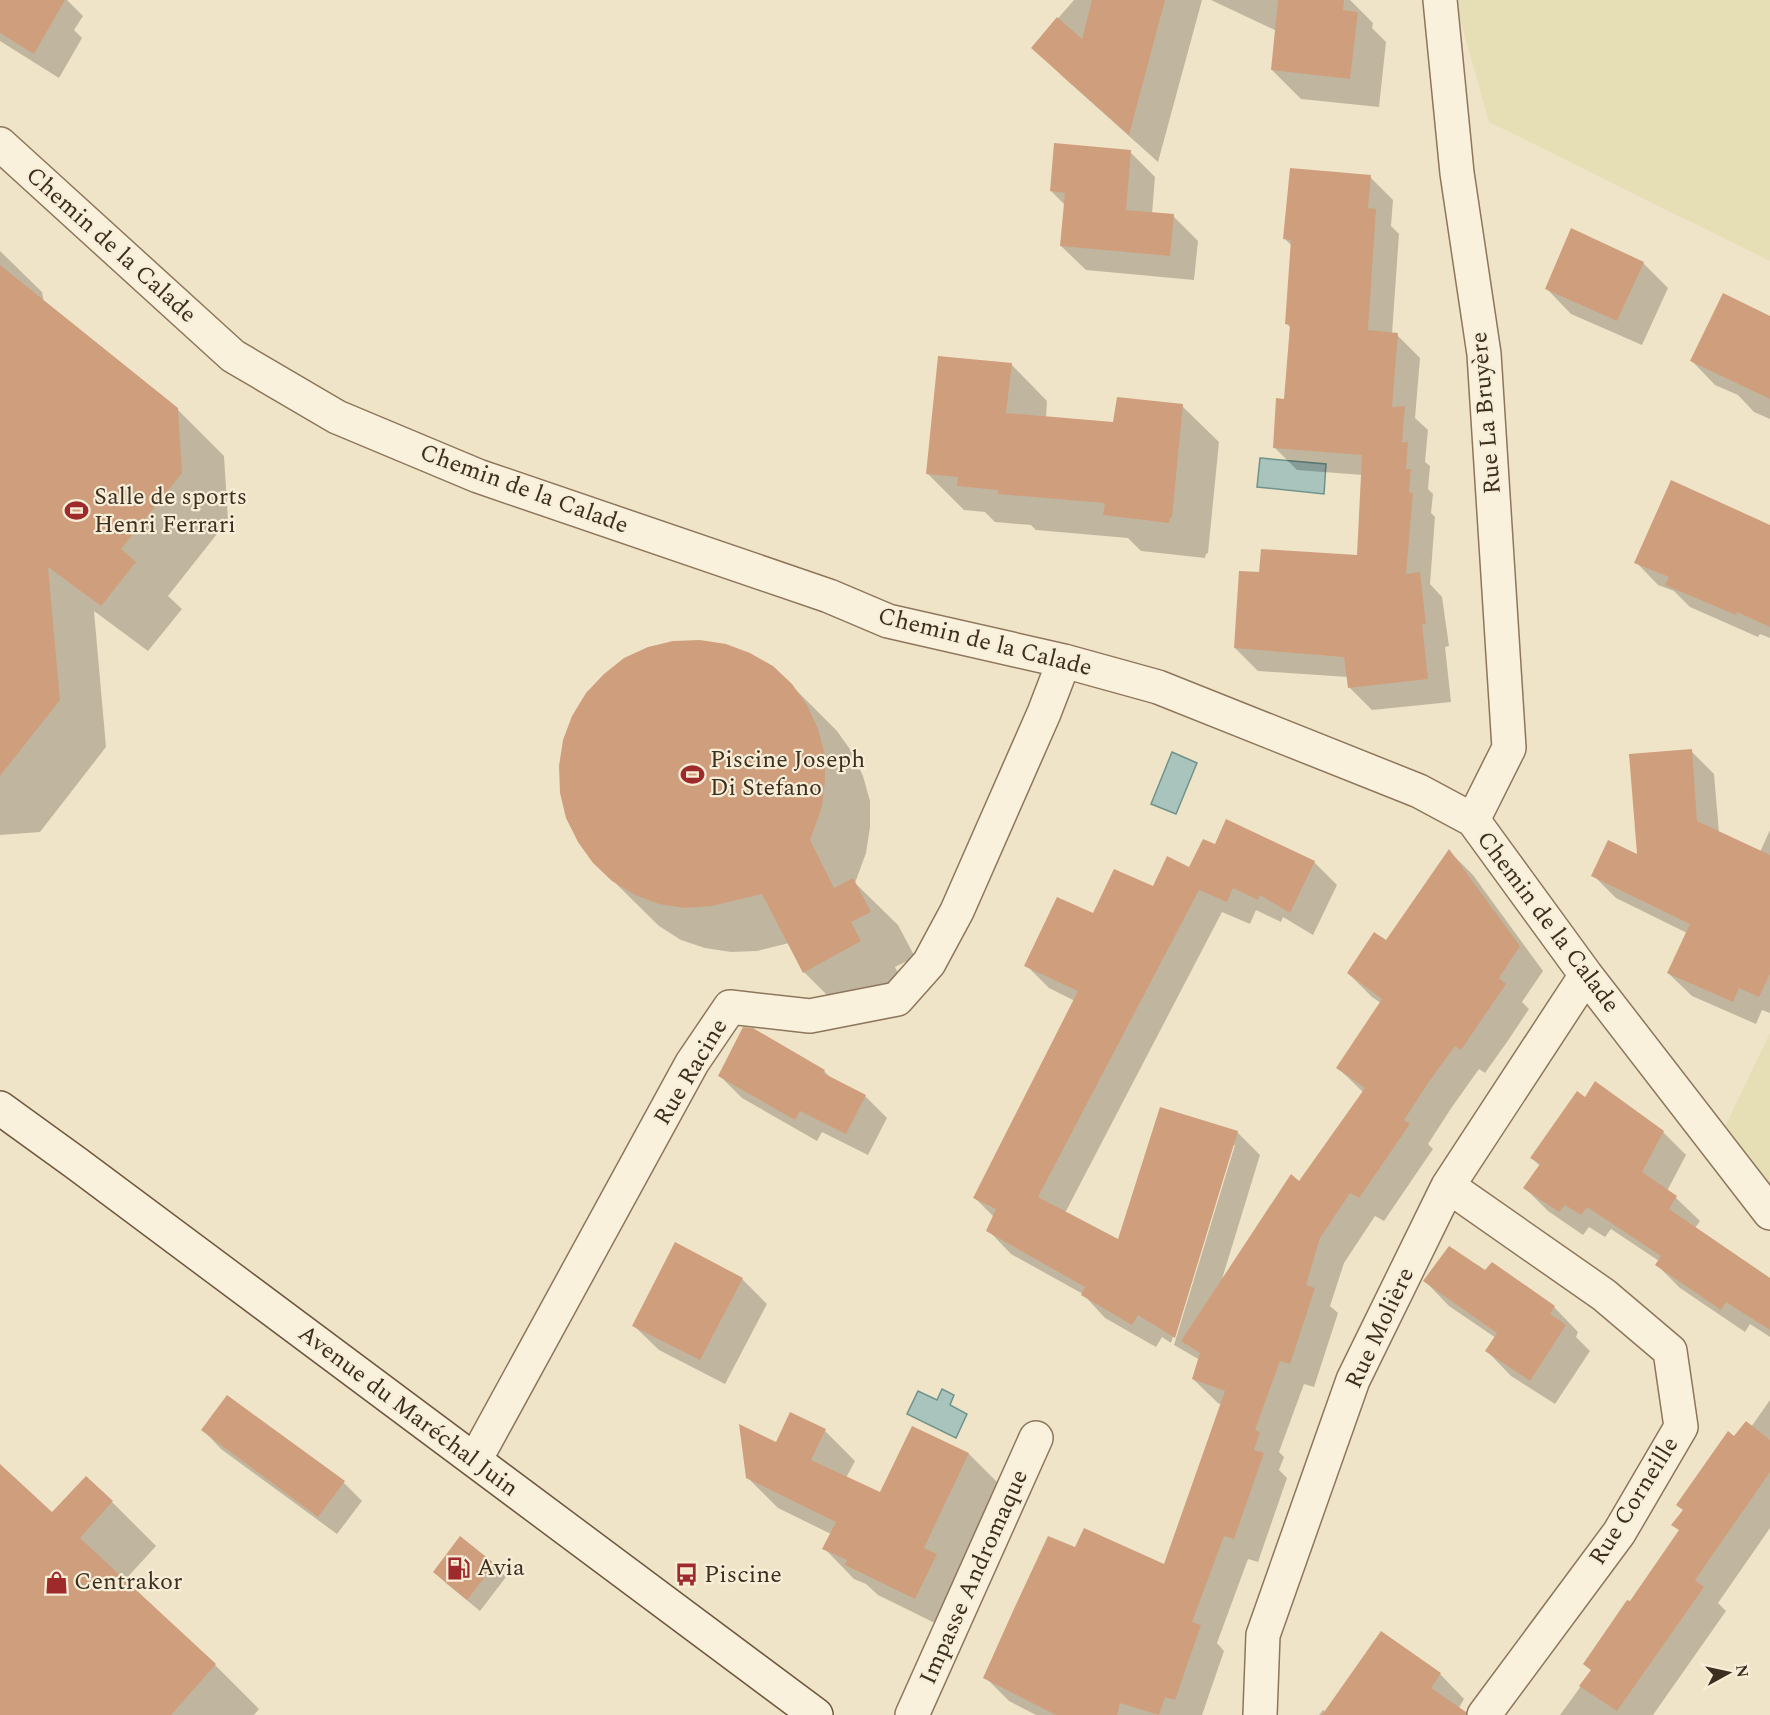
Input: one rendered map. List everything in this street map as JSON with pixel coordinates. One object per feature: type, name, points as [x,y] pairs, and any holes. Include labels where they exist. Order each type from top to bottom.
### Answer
[{"type":"street","name":"Rue La Bruyère","points":[[1440,0],[1457,173],[1484,354],[1509,748],[1473,820]]},
{"type":"street","name":"Chemin de la Calade","points":[[0,144],[233,356],[337,417],[478,476],[829,596],[888,621],[1064,661],[1158,687],[1419,791],[1473,820],[1586,975],[1770,1213]]},
{"type":"street","name":"Rue Racine","points":[[475,1460],[692,1063],[730,1007],[810,1016],[897,999],[929,963],[957,911],[1052,696],[1064,661]]},
{"type":"street","name":"Rue Molière","points":[[1260,1715],[1263,1635],[1353,1380],[1448,1186],[1586,975]]},
{"type":"street","name":"Avenue du Maréchal Juin","points":[[0,1108],[816,1715]]},
{"type":"street","name":"Rue Corneille","points":[[1448,1186],[1604,1295],[1670,1351],[1681,1427],[1619,1533],[1484,1715]]},
{"type":"street","name":"Impasse Andromaque","points":[[912,1715],[1036,1438]]},
{"type":"shaded area","points":[[1458,0],[1770,0],[1770,261],[1489,122],[1460,19]]},
{"type":"shaded area","points":[[1770,1033],[1770,1193],[1722,1133]]},
{"type":"water","points":[[1260,458],[1326,464],[1324,494],[1257,487]]},
{"type":"water","points":[[1172,752],[1197,763],[1176,814],[1151,804]]},
{"type":"water","points":[[942,1389],[954,1395],[950,1405],[967,1414],[956,1438],[907,1414],[918,1391],[937,1400]]},
{"type":"building","points":[[0,0],[65,0],[34,54],[0,33]]},
{"type":"building","points":[[1092,0],[1165,0],[1129,135],[1031,48],[1057,17],[1082,39]]},
{"type":"building","points":[[1278,0],[1344,0],[1343,10],[1358,12],[1350,79],[1271,70]]},
{"type":"building","points":[[1054,143],[1131,150],[1126,210],[1174,214],[1170,256],[1060,246],[1065,193],[1050,191]]},
{"type":"building","points":[[1290,168],[1371,175],[1368,208],[1376,209],[1368,330],[1398,333],[1392,407],[1405,406],[1402,442],[1408,442],[1406,469],[1411,469],[1409,492],[1413,493],[1406,574],[1420,572],[1426,624],[1422,624],[1428,679],[1348,688],[1344,657],[1234,648],[1239,571],[1259,572],[1261,549],[1357,555],[1362,455],[1273,448],[1276,398],[1284,399],[1290,325],[1285,324],[1291,240],[1283,239]]},
{"type":"building","points":[[1571,228],[1644,262],[1617,321],[1545,289]]},
{"type":"building","name":"Salle de sports Henri Ferrari","points":[[0,265],[178,408],[182,473],[121,549],[136,562],[101,606],[48,567],[60,700],[0,776]]},
{"type":"building","points":[[1723,293],[1770,316],[1770,399],[1690,361]]},
{"type":"building","points":[[938,356],[1012,363],[1006,413],[1113,422],[1117,397],[1183,404],[1172,517],[1169,523],[1103,515],[1105,503],[998,494],[998,490],[957,486],[958,477],[926,474]]},
{"type":"building","points":[[1671,480],[1770,525],[1770,627],[1665,585],[1669,577],[1634,563]]},
{"type":"building","name":"Piscine Joseph Di Stefano","points":[[700,640],[726,644],[750,653],[773,666],[792,684],[807,705],[818,729],[825,755],[825,781],[822,807],[810,840],[834,888],[853,878],[871,912],[851,922],[861,941],[803,973],[762,894],[712,906],[685,908],[659,904],[635,895],[612,881],[593,863],[578,842],[566,818],[560,793],[559,766],[563,740],[572,716],[586,693],[624,658],[648,647],[673,641]]},
{"type":"building","points":[[1692,749],[1697,821],[1770,855],[1770,974],[1759,997],[1739,988],[1733,1002],[1667,973],[1690,924],[1591,876],[1608,840],[1637,854],[1629,754]]},
{"type":"building","points":[[1226,819],[1315,861],[1290,913],[1260,895],[1258,900],[1233,888],[1227,902],[1199,890],[1038,1197],[1118,1239],[1160,1107],[1238,1131],[1175,1338],[1138,1315],[1132,1325],[1081,1295],[1085,1287],[986,1231],[996,1209],[973,1198],[1078,991],[1024,966],[1057,897],[1093,913],[1114,869],[1153,886],[1167,856],[1189,867],[1203,839],[1215,844]]},
{"type":"building","points":[[1449,849],[1520,946],[1499,978],[1506,984],[1461,1050],[1455,1046],[1428,1083],[1404,1120],[1410,1124],[1359,1198],[1350,1193],[1320,1238],[1306,1285],[1315,1288],[1290,1364],[1280,1361],[1255,1430],[1260,1432],[1254,1450],[1264,1453],[1234,1539],[1224,1536],[1192,1622],[1201,1625],[1175,1700],[1165,1697],[1159,1715],[1120,1703],[1117,1715],[1056,1715],[983,1678],[1013,1611],[1048,1536],[1075,1547],[1084,1528],[1164,1564],[1225,1391],[1192,1379],[1200,1353],[1181,1341],[1291,1174],[1299,1181],[1365,1088],[1336,1068],[1382,999],[1347,973],[1374,932],[1386,940]]},
{"type":"building","points":[[743,1027],[753,1028],[825,1070],[823,1073],[866,1095],[846,1134],[800,1111],[795,1120],[718,1076]]},
{"type":"building","points":[[1595,1081],[1664,1131],[1642,1172],[1677,1196],[1669,1209],[1770,1278],[1770,1330],[1726,1302],[1721,1310],[1655,1265],[1661,1256],[1587,1207],[1581,1215],[1565,1205],[1559,1212],[1523,1188],[1540,1164],[1530,1158],[1577,1091],[1585,1097]]},
{"type":"building","points":[[675,1242],[743,1278],[700,1360],[632,1326]]},
{"type":"building","points":[[1449,1246],[1485,1270],[1492,1262],[1555,1306],[1550,1314],[1566,1325],[1530,1381],[1485,1351],[1497,1333],[1423,1281]]},
{"type":"building","points":[[227,1395],[345,1481],[318,1517],[201,1430]]},
{"type":"building","points":[[790,1412],[826,1429],[811,1460],[880,1492],[912,1426],[969,1453],[924,1548],[937,1554],[915,1599],[845,1565],[847,1560],[822,1549],[836,1522],[746,1478],[739,1424],[776,1442]]},
{"type":"building","points":[[1746,1421],[1770,1440],[1770,1472],[1695,1580],[1704,1587],[1617,1711],[1579,1686],[1591,1670],[1583,1664],[1679,1530],[1671,1525],[1683,1510],[1676,1505],[1728,1431],[1734,1436]]},
{"type":"building","points":[[0,1464],[52,1512],[86,1476],[113,1501],[80,1538],[216,1664],[171,1715],[0,1715]]},
{"type":"building","points":[[460,1536],[495,1564],[467,1600],[433,1572]]},
{"type":"building","points":[[1381,1631],[1441,1673],[1431,1688],[1466,1712],[1466,1715],[1322,1715]]},
{"type":"place","name":"Salle de sports Henri Ferrari","points":[[76,511]]},
{"type":"place","name":"Piscine Joseph Di Stefano","points":[[692,774]]},
{"type":"place","name":"Avia","points":[[459,1568]]},
{"type":"place","name":"Piscine","points":[[686,1575]]},
{"type":"place","name":"Centrakor","points":[[56,1582]]}]
